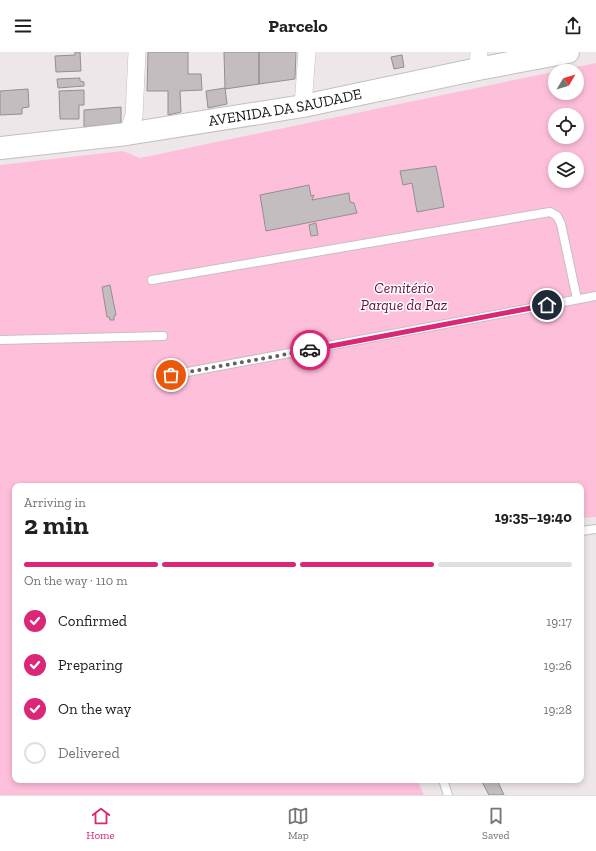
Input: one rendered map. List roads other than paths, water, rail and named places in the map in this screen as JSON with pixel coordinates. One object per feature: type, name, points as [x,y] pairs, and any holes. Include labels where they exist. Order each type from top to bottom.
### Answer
[{"type":"street","points":[[134,127],[137,52]]},
{"type":"street","points":[[303,106],[307,52]]},
{"type":"street","name":"AVENIDA DA SAUDADE","points":[[0,148],[134,127],[303,106],[478,60],[568,52]]},
{"type":"lane","points":[[152,280],[550,212],[558,216],[562,224],[577,299]]},
{"type":"lane","points":[[171,375],[596,296]]},
{"type":"lane","points":[[0,340],[163,336]]},
{"type":"lane","points":[[584,531],[596,529]]},
{"type":"lane","points":[[444,783],[448,795]]},
{"type":"park label","name":"Cemitério Parque da Paz","points":[[404,296]]}]
